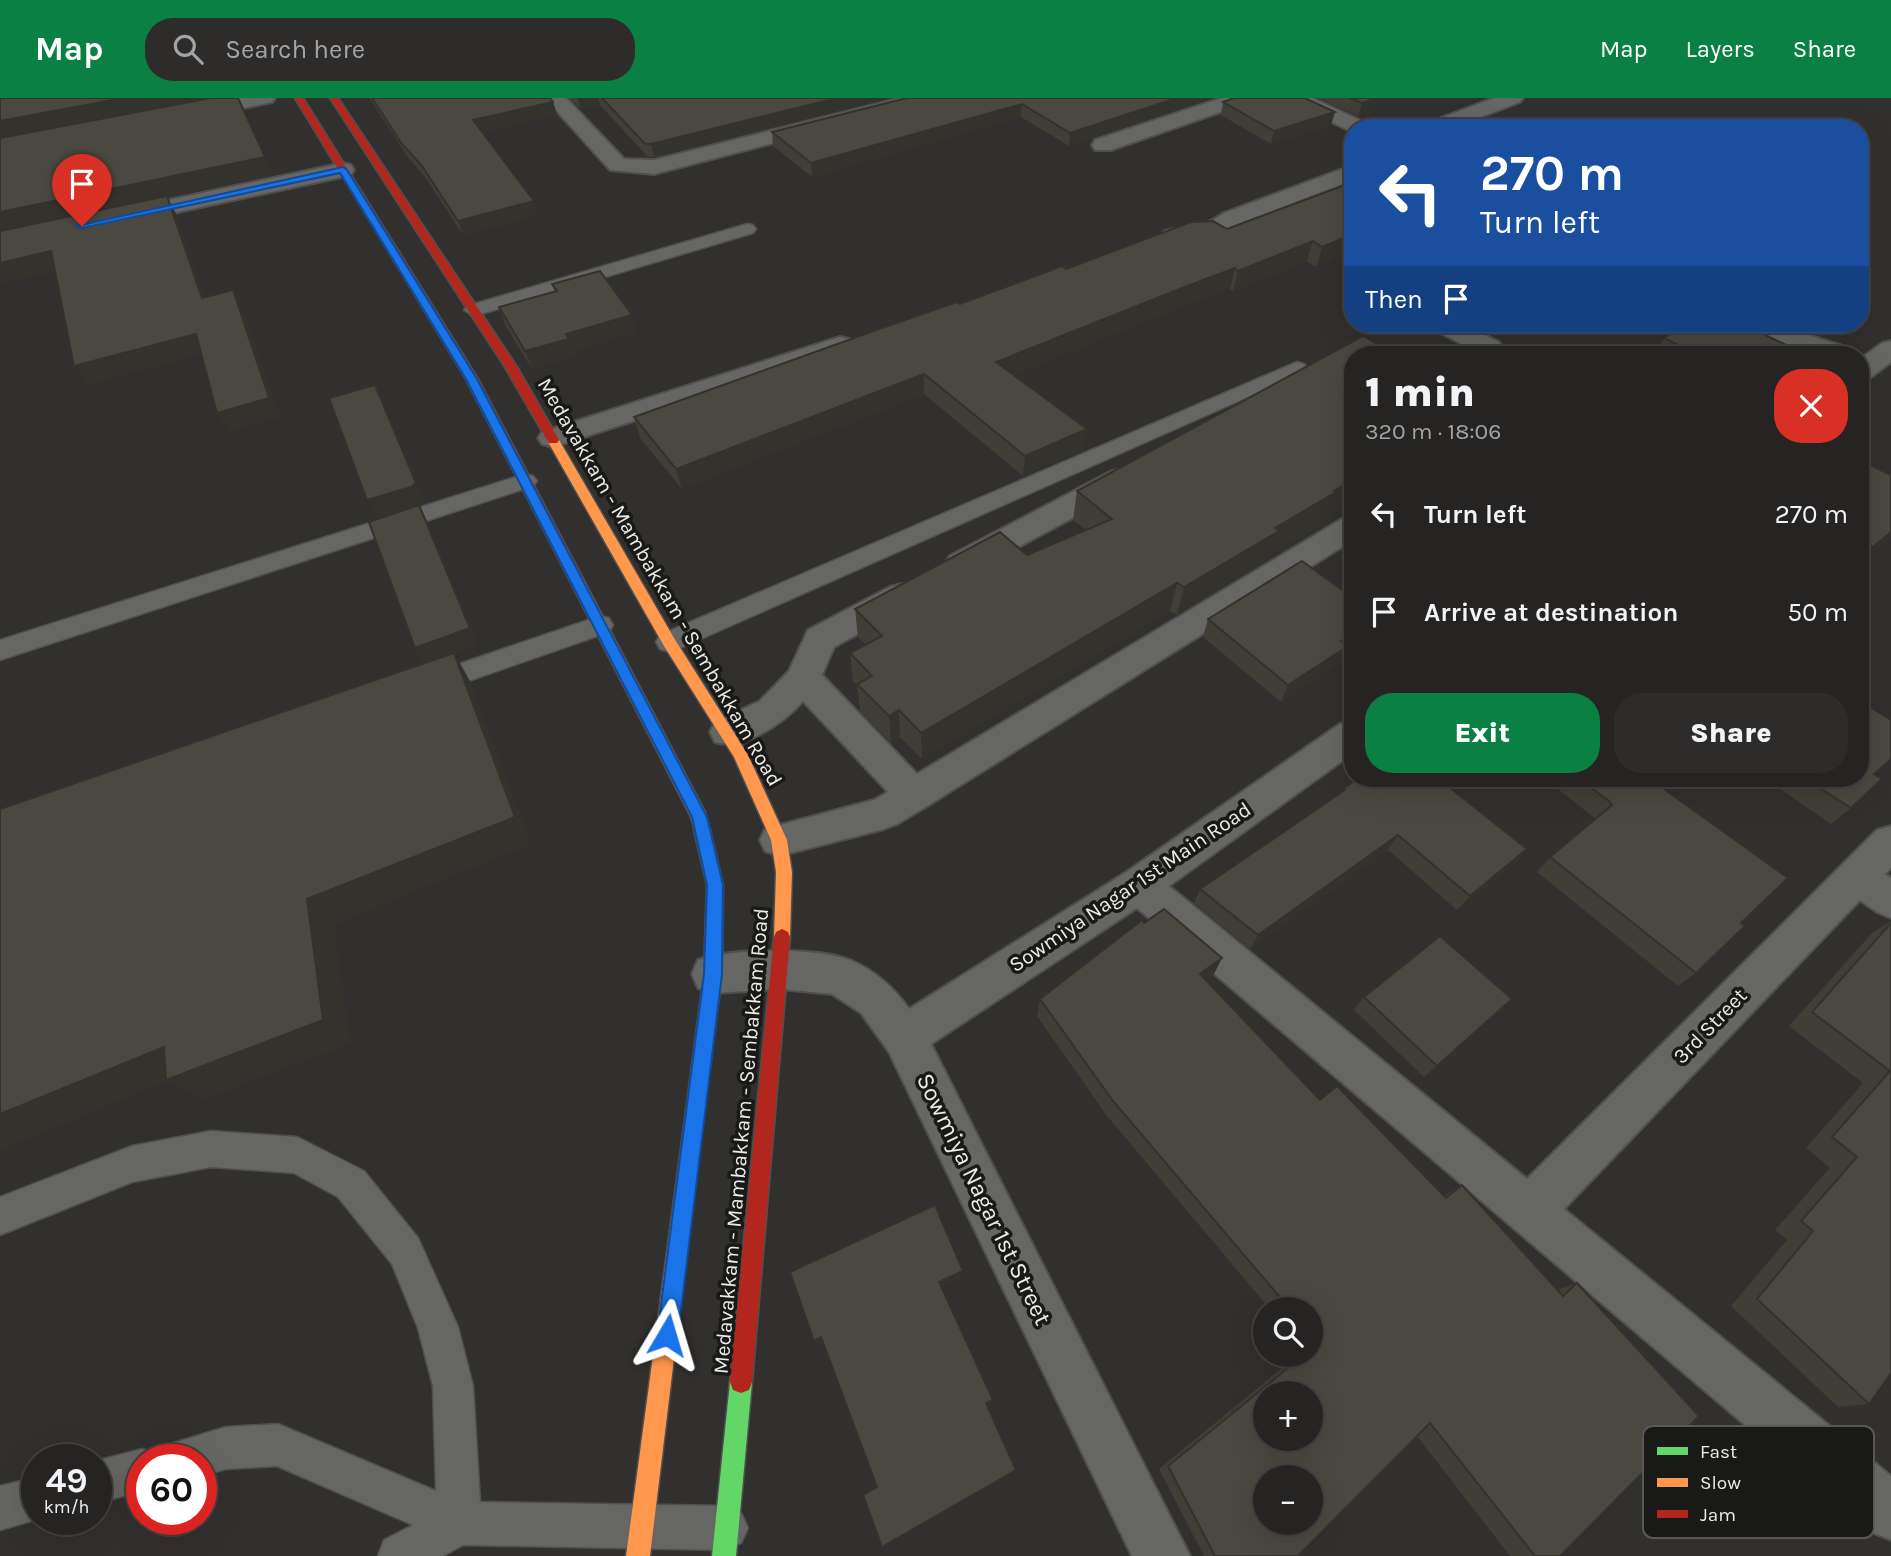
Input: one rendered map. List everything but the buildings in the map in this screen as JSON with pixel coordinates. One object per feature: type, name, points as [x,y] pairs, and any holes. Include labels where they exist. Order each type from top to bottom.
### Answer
[{"type":"main road","name":"Medavakkam - Mambakkam - Sembakkam Road","points":[[299,98],[343,170],[491,373],[552,439],[669,642],[728,732],[762,798],[779,840],[784,872],[781,970],[725,1542]]},
{"type":"main road","name":"Medavakkam - Mambakkam - Sembakkam Road","points":[[334,98],[474,310],[525,481],[699,817],[715,885],[713,974],[640,1542]]},
{"type":"street","points":[[173,116],[265,98]]},
{"type":"street","points":[[558,99],[618,165],[654,167],[877,103],[925,98]]},
{"type":"street","points":[[1103,145],[1242,98]]},
{"type":"street","points":[[1296,98],[1344,120]]},
{"type":"street","points":[[1456,119],[1513,98]]},
{"type":"street","points":[[95,223],[343,170]]},
{"type":"street","points":[[1143,246],[1182,233],[1212,232],[1232,218],[1344,175]]},
{"type":"street","points":[[1460,333],[1486,346]]},
{"type":"street","points":[[1776,333],[1816,346]]},
{"type":"street","points":[[552,439],[857,339]]},
{"type":"street","points":[[728,732],[773,711],[803,678],[820,639],[1194,440]]},
{"type":"street","points":[[779,840],[884,813],[1344,532]]},
{"type":"street","points":[[803,678],[914,795]]},
{"type":"street","name":"Sowmiya Nagar 1st Main Road","points":[[904,1037],[1139,885],[1344,740]]},
{"type":"street","name":"3rd Street","points":[[1529,1211],[1874,888],[1891,842]]},
{"type":"street","points":[[1139,885],[1788,1426]]},
{"type":"street","name":"Sowmiya Nagar 1st Street","points":[[713,974],[781,970],[839,976],[876,999],[904,1037],[1162,1556]]},
{"type":"street","points":[[1874,1498],[1891,1512]]},
{"type":"lane","points":[[474,310],[747,229]]},
{"type":"lane","points":[[669,642],[1305,372],[1229,421]]},
{"type":"lane","points":[[0,650],[525,481]]},
{"type":"lane","points":[[406,692],[600,625]]},
{"type":"lane","points":[[0,1216],[132,1164],[211,1149],[297,1155],[351,1184],[405,1251],[438,1327],[453,1386],[459,1523]]},
{"type":"lane","points":[[217,1450],[278,1445],[459,1523],[640,1542],[725,1542]]},
{"type":"lane","points":[[0,1508],[21,1502]]},
{"type":"lane","points":[[400,1556],[459,1523]]},
{"type":"traffic: fast","points":[[724,1556],[741,1382]]},
{"type":"traffic: slow","points":[[553,440],[669,642],[740,755],[779,840],[784,872],[782,937]]},
{"type":"traffic: slow","points":[[575,577],[699,817],[702,830]]},
{"type":"traffic: slow","points":[[638,1556],[695,1111]]},
{"type":"traffic: jam","points":[[299,98],[472,379],[575,577]]},
{"type":"traffic: jam","points":[[334,98],[511,367],[553,440]]},
{"type":"traffic: jam","points":[[695,1111],[713,974],[715,885],[702,830]]},
{"type":"traffic: jam","points":[[741,1382],[782,937]]},
{"type":"route","points":[[82,226],[343,170],[472,379],[699,817],[715,885],[713,974],[704,1060],[667,1335]]}]
